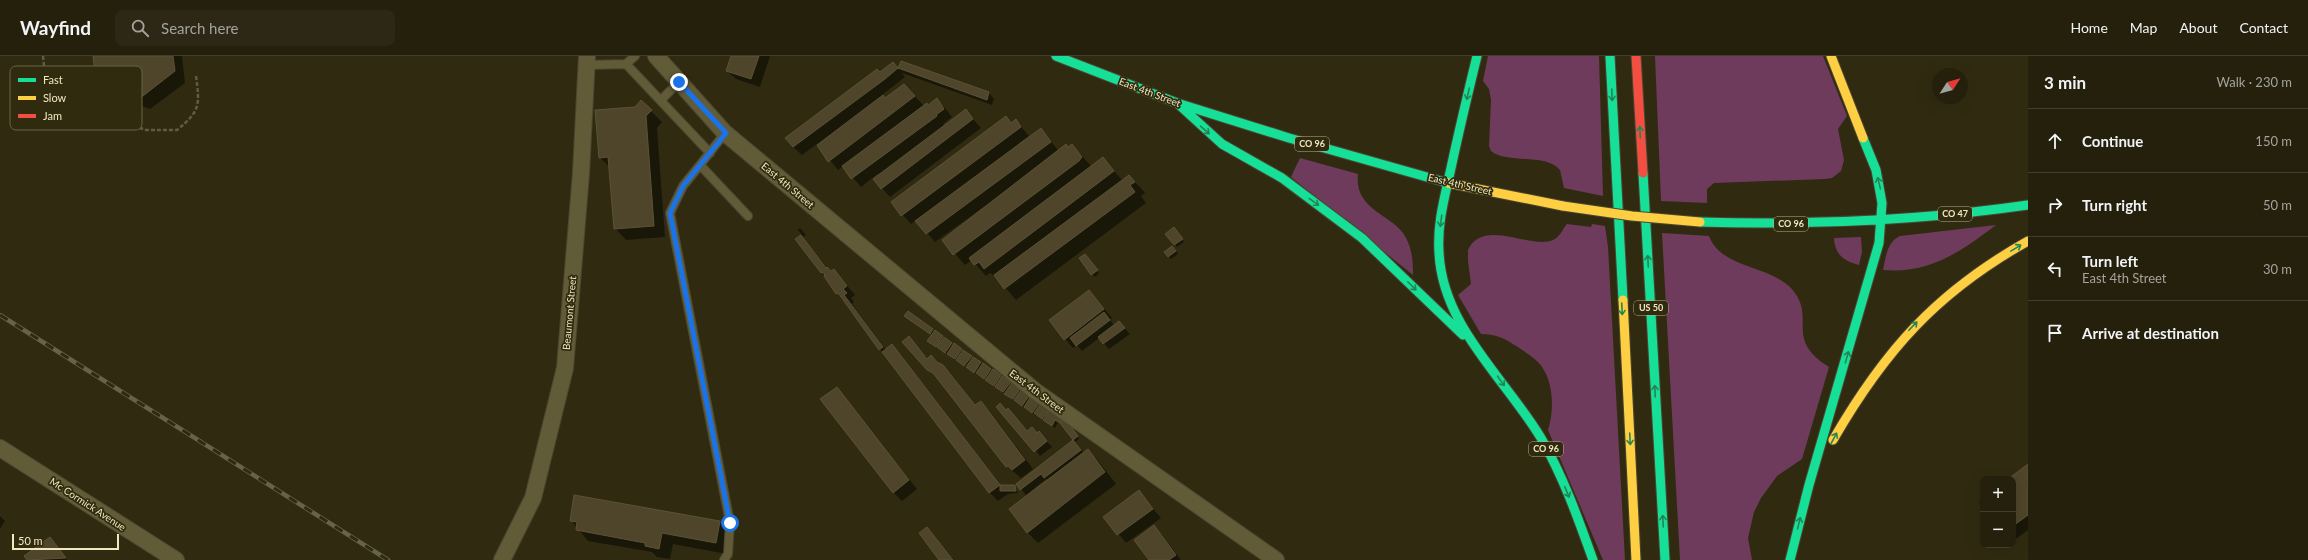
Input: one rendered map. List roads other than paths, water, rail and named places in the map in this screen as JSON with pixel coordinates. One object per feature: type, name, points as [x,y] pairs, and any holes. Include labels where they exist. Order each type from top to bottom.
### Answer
[{"type":"main road","name":"East 4th Street","points":[[1056,56],[1177,103],[1289,138],[1448,183],[1563,206],[1632,216],[1700,222],[1764,224],[1882,222]]},
{"type":"main road","points":[[1477,56],[1448,183],[1440,229],[1439,263],[1448,295],[1459,318],[1478,349]]},
{"type":"main road","name":"US 50","points":[[1610,56],[1636,560]]},
{"type":"main road","name":"US 50","points":[[1636,56],[1665,560]]},
{"type":"main road","points":[[1790,560],[1809,485],[1877,251],[1882,222],[1881,191],[1876,170],[1830,56]]},
{"type":"main road","name":"CO 96","points":[[1177,103],[1222,144],[1282,178],[1362,238],[1436,312],[1478,349],[1532,424],[1557,470],[1593,560]]},
{"type":"main road","name":"CO 47","points":[[1882,222],[2028,205]]},
{"type":"main road","points":[[1809,485],[1854,400],[1893,348],[1915,324],[1962,283],[1985,266],[2028,241]]},
{"type":"street","name":"East 4th Street","points":[[656,56],[726,133],[1035,391],[1276,560]]},
{"type":"street","name":"Beaumont Street","points":[[502,560],[533,498],[565,368],[581,174],[587,60]]},
{"type":"street","name":"Mc Cormick Avenue","points":[[0,448],[176,560]]},
{"type":"lane","points":[[626,64],[635,56]]},
{"type":"lane","points":[[587,60],[626,64],[710,153]]},
{"type":"lane","points":[[661,100],[679,82]]},
{"type":"lane","points":[[724,560],[728,554],[730,523],[670,213],[683,186],[726,133]]},
{"type":"lane","points":[[700,164],[748,216]]},
{"type":"railway","points":[[0,315],[388,560]]}]
